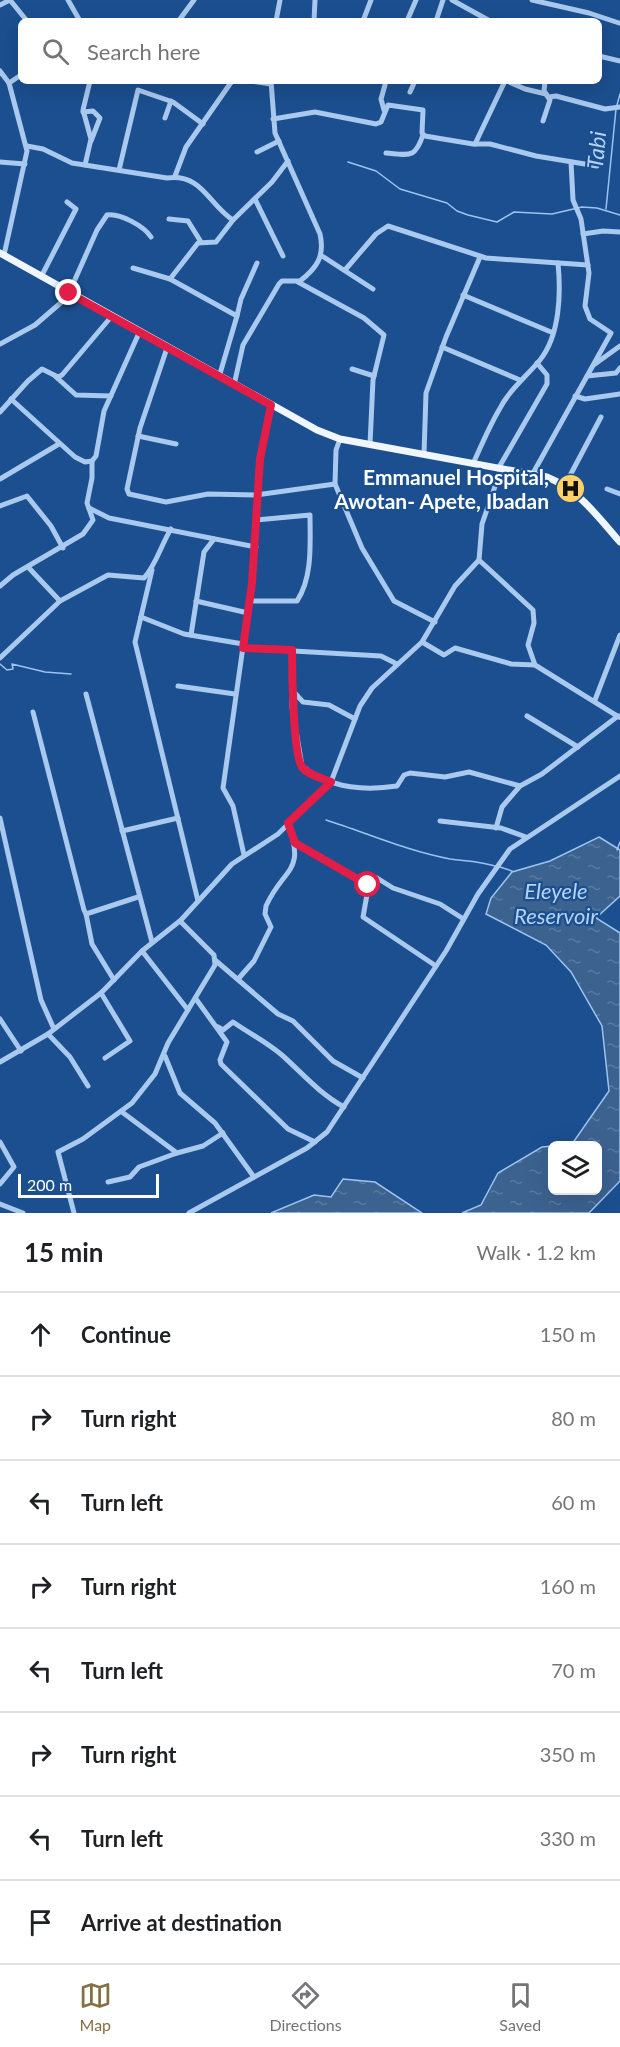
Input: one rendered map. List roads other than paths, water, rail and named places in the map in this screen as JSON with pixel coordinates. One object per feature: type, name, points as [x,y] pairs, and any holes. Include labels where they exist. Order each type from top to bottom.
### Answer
[{"type":"main road","points":[[2,254],[139,333],[317,430],[340,439],[547,477],[565,485],[585,503],[620,542]]},
{"type":"street","points":[[0,6],[10,0],[25,18]]},
{"type":"street","points":[[68,0],[78,18]]},
{"type":"street","points":[[181,18],[194,0]]},
{"type":"street","points":[[277,18],[280,0]]},
{"type":"street","points":[[314,18],[315,0]]},
{"type":"street","points":[[364,18],[369,0]]},
{"type":"street","points":[[408,18],[416,0]]},
{"type":"street","points":[[437,18],[443,0]]},
{"type":"street","points":[[453,0],[485,18]]},
{"type":"street","points":[[532,0],[589,13],[619,23]]},
{"type":"street","points":[[602,57],[620,61]]},
{"type":"street","points":[[0,71],[9,83],[27,146],[25,164],[2,254]]},
{"type":"street","points":[[9,83],[18,77]]},
{"type":"street","points":[[89,84],[83,112],[91,142]]},
{"type":"street","points":[[176,176],[186,147],[230,84]]},
{"type":"street","points":[[271,84],[273,119],[279,141],[320,234],[322,256],[308,275],[298,282]]},
{"type":"street","points":[[410,93],[414,84]]},
{"type":"street","points":[[475,144],[505,84]]},
{"type":"street","points":[[513,84],[605,109],[620,107]]},
{"type":"street","points":[[543,121],[547,95],[544,84]]},
{"type":"street","points":[[273,119],[315,112],[376,124],[381,122],[384,110],[381,99],[385,85]]},
{"type":"street","points":[[119,170],[136,91],[140,90],[171,101],[203,124]]},
{"type":"street","points":[[165,118],[171,101]]},
{"type":"street","points":[[384,110],[391,104],[423,110],[423,135],[414,153],[410,155],[386,153]]},
{"type":"street","points":[[83,112],[93,111],[100,118],[85,165]]},
{"type":"street","points":[[423,135],[475,144],[490,144],[597,166]]},
{"type":"street","points":[[257,152],[279,141]]},
{"type":"street","points":[[27,146],[43,149],[65,161],[167,178],[176,176],[202,188],[233,220]]},
{"type":"street","points":[[170,279],[178,265],[201,242],[216,242],[233,220],[288,161]]},
{"type":"street","points":[[0,162],[25,164]]},
{"type":"street","points":[[532,475],[611,333],[590,319],[587,313],[588,264],[580,215],[573,200],[571,162]]},
{"type":"street","points":[[255,199],[283,256]]},
{"type":"street","points":[[41,277],[76,209],[67,201]]},
{"type":"street","points":[[0,344],[35,325],[70,294],[97,230],[107,215],[112,214],[136,224],[151,237]]},
{"type":"street","points":[[169,219],[188,221],[201,242]]},
{"type":"street","points":[[345,270],[376,234],[388,226],[480,257],[588,264]]},
{"type":"street","points":[[584,234],[599,231],[620,232]]},
{"type":"street","points":[[322,256],[373,289]]},
{"type":"street","points":[[424,454],[426,393],[442,347],[480,257]]},
{"type":"street","points":[[219,377],[241,299],[257,263]]},
{"type":"street","points":[[473,464],[499,410],[520,380],[537,363],[551,333],[561,297],[558,263]]},
{"type":"street","points":[[133,268],[170,279],[237,316]]},
{"type":"street","points":[[234,385],[243,345],[274,291],[282,281],[298,282],[364,318],[382,331],[385,339],[374,376],[370,444]]},
{"type":"street","points":[[463,295],[551,333]]},
{"type":"street","points":[[54,375],[60,376],[74,363],[111,317]]},
{"type":"street","points":[[1,583],[63,548],[92,525],[93,518],[88,507],[92,461],[96,456],[104,411],[139,333]]},
{"type":"street","points":[[594,364],[620,346]]},
{"type":"street","points":[[442,347],[520,380]]},
{"type":"street","points":[[168,348],[138,436],[128,489],[131,496],[166,502],[208,494],[256,495],[334,484]]},
{"type":"street","points":[[0,1062],[48,1034],[101,993],[142,951],[180,921],[217,878],[244,855],[278,834],[331,782],[336,774],[355,719],[372,688],[422,642],[455,586],[478,560],[482,524],[500,469],[547,384],[547,375],[537,363]]},
{"type":"street","points":[[0,412],[42,369],[54,375],[76,395],[111,396]]},
{"type":"street","points":[[352,369],[374,376]]},
{"type":"street","points":[[587,376],[616,373],[620,369]]},
{"type":"street","points":[[575,396],[585,399],[620,394]]},
{"type":"street","points":[[11,399],[59,444],[80,460],[92,461]]},
{"type":"street","points":[[244,855],[233,806],[223,788],[250,601],[256,547],[256,495],[262,440],[271,405]]},
{"type":"street","points":[[565,485],[601,417]]},
{"type":"street","points":[[138,436],[176,444]]},
{"type":"street","points":[[340,439],[336,450],[334,484],[362,548],[391,598],[435,622]]},
{"type":"street","points":[[0,479],[59,444]]},
{"type":"street","points":[[608,489],[620,494]]},
{"type":"street","points":[[0,506],[27,496],[51,526],[63,548]]},
{"type":"street","points":[[88,507],[109,518],[256,547]]},
{"type":"street","points":[[250,601],[297,601],[308,572],[310,547],[310,515],[256,520]]},
{"type":"street","points":[[171,530],[161,545],[152,570],[136,633],[136,648],[198,901]]},
{"type":"street","points":[[190,635],[204,552],[214,539]]},
{"type":"street","points":[[478,560],[533,610],[534,623],[528,645],[534,665]]},
{"type":"street","points":[[28,567],[60,601]]},
{"type":"street","points":[[0,658],[60,601],[108,575],[138,579],[144,578],[152,570]]},
{"type":"street","points":[[196,601],[248,613]]},
{"type":"street","points":[[141,616],[190,635],[243,646],[381,656],[397,663]]},
{"type":"street","points":[[595,700],[620,635]]},
{"type":"street","points":[[422,642],[444,655],[455,648],[511,664],[534,665],[595,700],[619,717],[542,774],[520,786],[502,807],[496,828]]},
{"type":"street","points":[[292,650],[292,690],[302,766],[331,782],[366,789],[397,786],[404,775],[410,773],[445,777],[469,772],[520,786]]},
{"type":"street","points":[[178,686],[235,694]]},
{"type":"street","points":[[292,690],[303,702],[332,706],[355,719]]},
{"type":"street","points":[[86,694],[138,897],[152,942]]},
{"type":"street","points":[[33,712],[92,944],[114,980]]},
{"type":"street","points":[[527,716],[578,747]]},
{"type":"street","points":[[189,1213],[315,1142],[327,1132],[436,966],[462,918],[510,849],[620,776]]},
{"type":"street","points":[[0,818],[41,999],[54,1029]]},
{"type":"street","points":[[122,831],[178,818]]},
{"type":"street","points":[[440,821],[496,828],[526,837]]},
{"type":"street","points":[[239,978],[255,961],[271,929],[266,906],[295,864],[295,843],[288,823]]},
{"type":"street","points":[[295,843],[367,884],[363,917],[436,966]]},
{"type":"street","points":[[0,848],[8,846]]},
{"type":"street","points":[[377,878],[393,888],[440,904],[462,918]]},
{"type":"street","points":[[86,914],[138,897]]},
{"type":"street","points":[[180,921],[215,960],[239,978],[278,1014],[293,1021],[330,1058],[363,1078]]},
{"type":"street","points":[[142,951],[188,1010]]},
{"type":"street","points":[[74,1213],[58,1152],[70,1147],[122,1112],[154,1074],[165,1056],[168,1043],[208,980],[215,960]]},
{"type":"street","points":[[101,993],[130,1041],[105,1058]]},
{"type":"street","points":[[196,999],[227,1044],[220,1060],[221,1064],[288,1129],[315,1142]]},
{"type":"street","points":[[0,1019],[21,1051]]},
{"type":"street","points":[[216,1027],[223,1030],[234,1022],[244,1031],[252,1033],[283,1056],[313,1086],[344,1107]]},
{"type":"street","points":[[48,1034],[70,1057],[88,1086]]},
{"type":"street","points":[[165,1056],[180,1093],[223,1133],[254,1177]]},
{"type":"street","points":[[122,1112],[177,1153]]},
{"type":"street","points":[[108,1182],[130,1176],[139,1167],[203,1146],[223,1133]]},
{"type":"street","points":[[0,1142],[14,1167],[0,1184]]},
{"type":"street","points":[[0,1204],[23,1213]]},
{"type":"water","name":"Eleyele Reservoir","points":[[599,837],[620,850],[620,896],[596,918],[620,933],[620,1181],[589,1213],[462,1213],[481,1205],[498,1173],[542,1147],[548,1146],[548,1195],[602,1195],[602,1141],[574,1141],[609,1091],[602,1026],[571,972],[546,945],[486,914],[491,898],[512,872],[550,861]]},
{"type":"water","points":[[343,1179],[375,1182],[422,1213],[271,1213],[314,1195],[331,1197]]},
{"type":"waterway","name":"Tabi","points":[[617,105],[620,94]]},
{"type":"waterway","name":"Tabi","points":[[606,209],[616,109]]},
{"type":"waterway","points":[[348,162],[376,171],[400,189],[447,203],[457,211],[468,215],[497,222],[514,212],[552,214],[582,207],[597,208],[620,215]]},
{"type":"waterway","points":[[0,664],[7,670],[13,669],[12,664],[45,672],[71,674]]},
{"type":"waterway","points":[[326,820],[418,851],[495,866]]},
{"type":"waterway","name":"Tabi","points":[[617,850],[620,842]]},
{"type":"waterway","points":[[500,867],[512,871]]},
{"type":"place","name":"Emmanuel Hospital, Awotan- Apete, Ibadan","points":[[570,488]]}]
